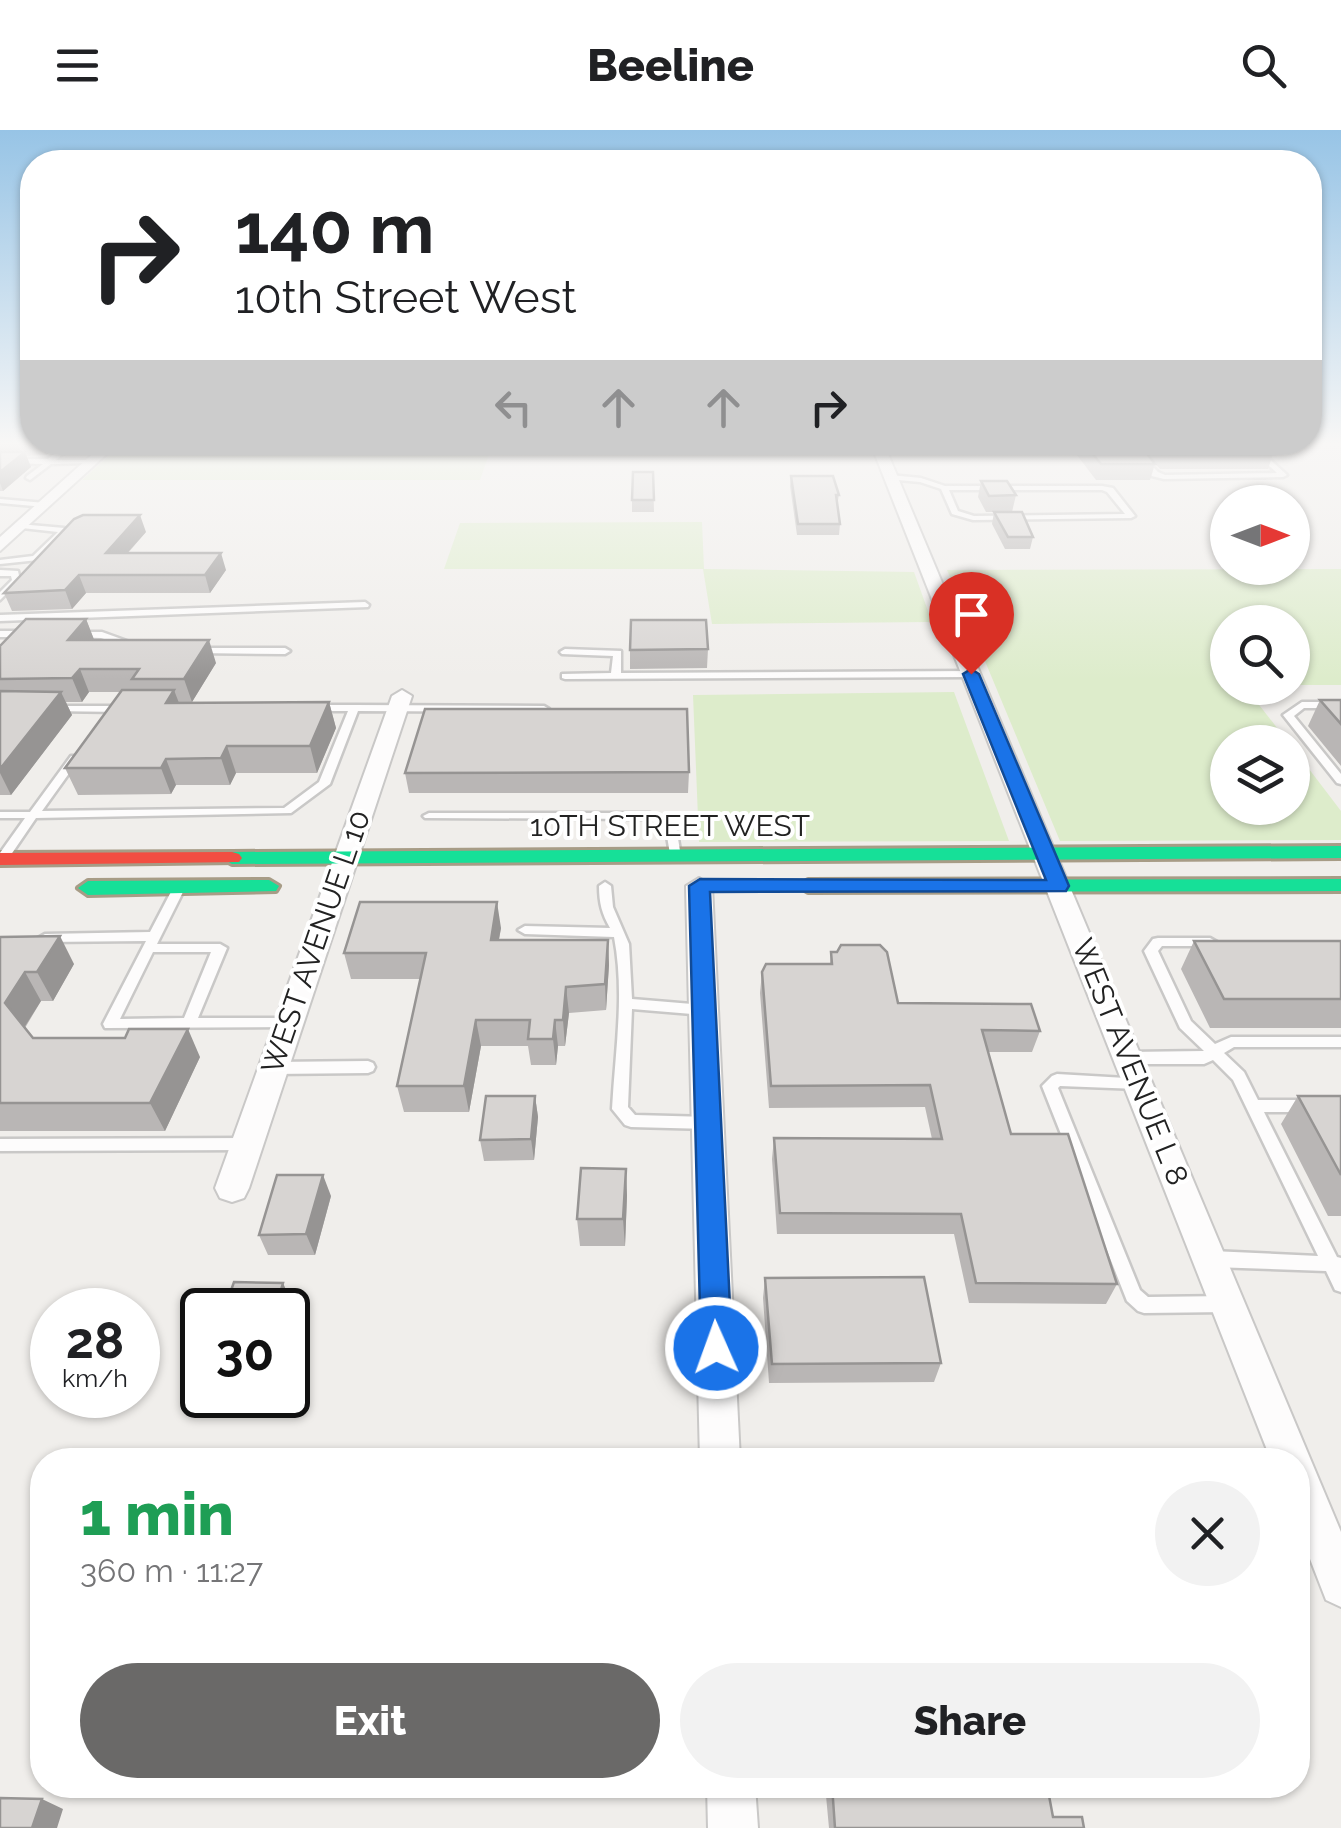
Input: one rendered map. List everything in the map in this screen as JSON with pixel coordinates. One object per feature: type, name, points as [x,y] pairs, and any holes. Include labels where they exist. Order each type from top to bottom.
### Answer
[{"type":"main road","name":"10TH STREET WEST","points":[[58,888],[178,888],[674,857],[1341,852]]},
{"type":"main road","points":[[699,886],[708,872],[812,868],[874,854]]},
{"type":"main road","name":"10TH STREET WEST","points":[[1,858],[330,880]]},
{"type":"main road","name":"10TH STREET WEST","points":[[793,886],[1341,885]]},
{"type":"street","points":[[0,546],[27,521]]},
{"type":"street","name":"WEST AVENUE L 8","points":[[908,521],[1285,1448]]},
{"type":"street","name":"WEST AVENUE L 10","points":[[232,1188],[288,1023],[330,880],[400,702]]},
{"type":"street","points":[[699,886],[720,1448]]},
{"type":"street","points":[[1310,1507],[1341,1585]]},
{"type":"street","points":[[731,1798],[732,1828]]},
{"type":"lane","points":[[0,562],[35,558],[64,530],[22,526]]},
{"type":"lane","points":[[0,574],[15,573],[16,580],[0,596]]},
{"type":"lane","points":[[0,618],[365,605]]},
{"type":"lane","points":[[0,634],[35,634]]},
{"type":"lane","points":[[68,634],[102,635],[147,650]]},
{"type":"lane","points":[[178,651],[285,651]]},
{"type":"lane","points":[[565,652],[618,652],[616,676]]},
{"type":"lane","points":[[565,676],[971,674]]},
{"type":"lane","points":[[298,708],[354,708],[400,702],[549,709]]},
{"type":"lane","points":[[1341,705],[1302,705],[1288,715],[1341,781]]},
{"type":"lane","points":[[34,708],[130,709]]},
{"type":"lane","points":[[0,815],[287,810],[324,784],[354,708]]},
{"type":"lane","points":[[100,724],[111,709]]},
{"type":"lane","points":[[1,858],[89,740]]},
{"type":"lane","points":[[428,816],[650,816],[672,828],[674,857]]},
{"type":"lane","points":[[605,886],[604,910],[618,933],[625,1003],[620,1109],[631,1121],[709,1123]]},
{"type":"lane","points":[[178,888],[110,1024],[288,1023]]},
{"type":"lane","points":[[524,930],[618,933]]},
{"type":"lane","points":[[19,938],[220,948],[189,1023]]},
{"type":"lane","points":[[1231,942],[1158,942],[1151,950],[1186,1024],[1239,1076],[1336,1264],[1341,1284]]},
{"type":"lane","points":[[625,1003],[704,1010]]},
{"type":"lane","points":[[1228,1304],[1144,1305],[1133,1294],[1050,1086],[1057,1080],[1204,1058],[1231,1042],[1341,1042]]},
{"type":"lane","points":[[273,1068],[368,1067]]},
{"type":"lane","points":[[1254,1106],[1341,1106]]},
{"type":"lane","points":[[0,1145],[247,1144]]},
{"type":"lane","points":[[1210,1259],[1336,1264]]},
{"type":"green space","points":[[702,522],[704,569],[914,572],[932,622],[712,624],[703,569],[444,569],[460,523]]},
{"type":"green space","points":[[1210,569],[1210,585],[1310,585],[1310,569],[1341,569],[1341,685],[1310,685],[1310,605],[1210,605],[1210,705],[1259,705],[1275,725],[1210,725],[1210,825],[1310,825],[1310,770],[1341,811],[1341,840],[1060,841],[947,570]]},
{"type":"green space","points":[[954,692],[1009,841],[699,842],[693,695]]},
{"type":"building","points":[[72,521],[134,521],[106,553],[221,553],[205,575],[79,575],[65,590],[4,593]]},
{"type":"building","points":[[798,521],[840,524],[798,524]]},
{"type":"building","points":[[999,521],[1026,521],[1033,537],[1008,537]]},
{"type":"building","points":[[26,619],[86,619],[68,640],[209,640],[184,679],[132,679],[139,669],[80,669],[72,678],[0,679],[0,646]]},
{"type":"building","points":[[631,620],[706,620],[708,649],[630,650]]},
{"type":"building","points":[[122,690],[174,690],[166,703],[329,702],[310,746],[227,746],[221,758],[166,759],[161,768],[65,768]]},
{"type":"building","points":[[0,691],[61,692],[0,769]]},
{"type":"building","points":[[1320,700],[1341,700],[1341,724]]},
{"type":"building","points":[[425,709],[687,709],[689,772],[405,773]]},
{"type":"building","points":[[360,902],[497,902],[491,940],[608,940],[605,984],[566,987],[563,1020],[555,1020],[553,1039],[528,1039],[530,1020],[476,1020],[464,1086],[397,1086],[426,953],[344,953]]},
{"type":"building","points":[[60,936],[37,972],[25,972],[5,1003],[33,1038],[125,1038],[129,1029],[188,1029],[150,1103],[0,1103],[0,937]]},
{"type":"building","points":[[1194,941],[1341,941],[1341,999],[1224,999]]},
{"type":"building","points":[[841,945],[880,945],[887,952],[898,1003],[1031,1004],[1040,1031],[982,1030],[1011,1134],[1068,1134],[1117,1284],[976,1283],[961,1214],[780,1213],[774,1138],[942,1139],[930,1085],[771,1086],[762,972],[766,964],[832,964],[831,952],[837,952]]},
{"type":"building","points":[[486,1096],[535,1096],[531,1139],[480,1140]]},
{"type":"building","points":[[1298,1096],[1341,1096],[1341,1175]]},
{"type":"building","points":[[581,1168],[626,1169],[623,1219],[577,1219]]},
{"type":"building","points":[[277,1175],[323,1175],[306,1234],[259,1235]]},
{"type":"building","points":[[924,1277],[941,1363],[772,1364],[765,1278]]},
{"type":"building","points":[[234,1282],[283,1283],[282,1288],[232,1288]]},
{"type":"building","points":[[0,1798],[42,1799],[32,1828],[0,1828]]},
{"type":"building","points":[[833,1798],[1049,1798],[1053,1817],[1082,1817],[1084,1828],[835,1828]]},
{"type":"traffic: fast","points":[[232,858],[1341,852]]},
{"type":"traffic: fast","points":[[808,886],[1341,885]]},
{"type":"traffic: fast","points":[[88,888],[269,886]]},
{"type":"traffic: jam","points":[[0,859],[232,858]]},
{"type":"route","points":[[716,1348],[700,886],[1059,886],[971,674]]}]
